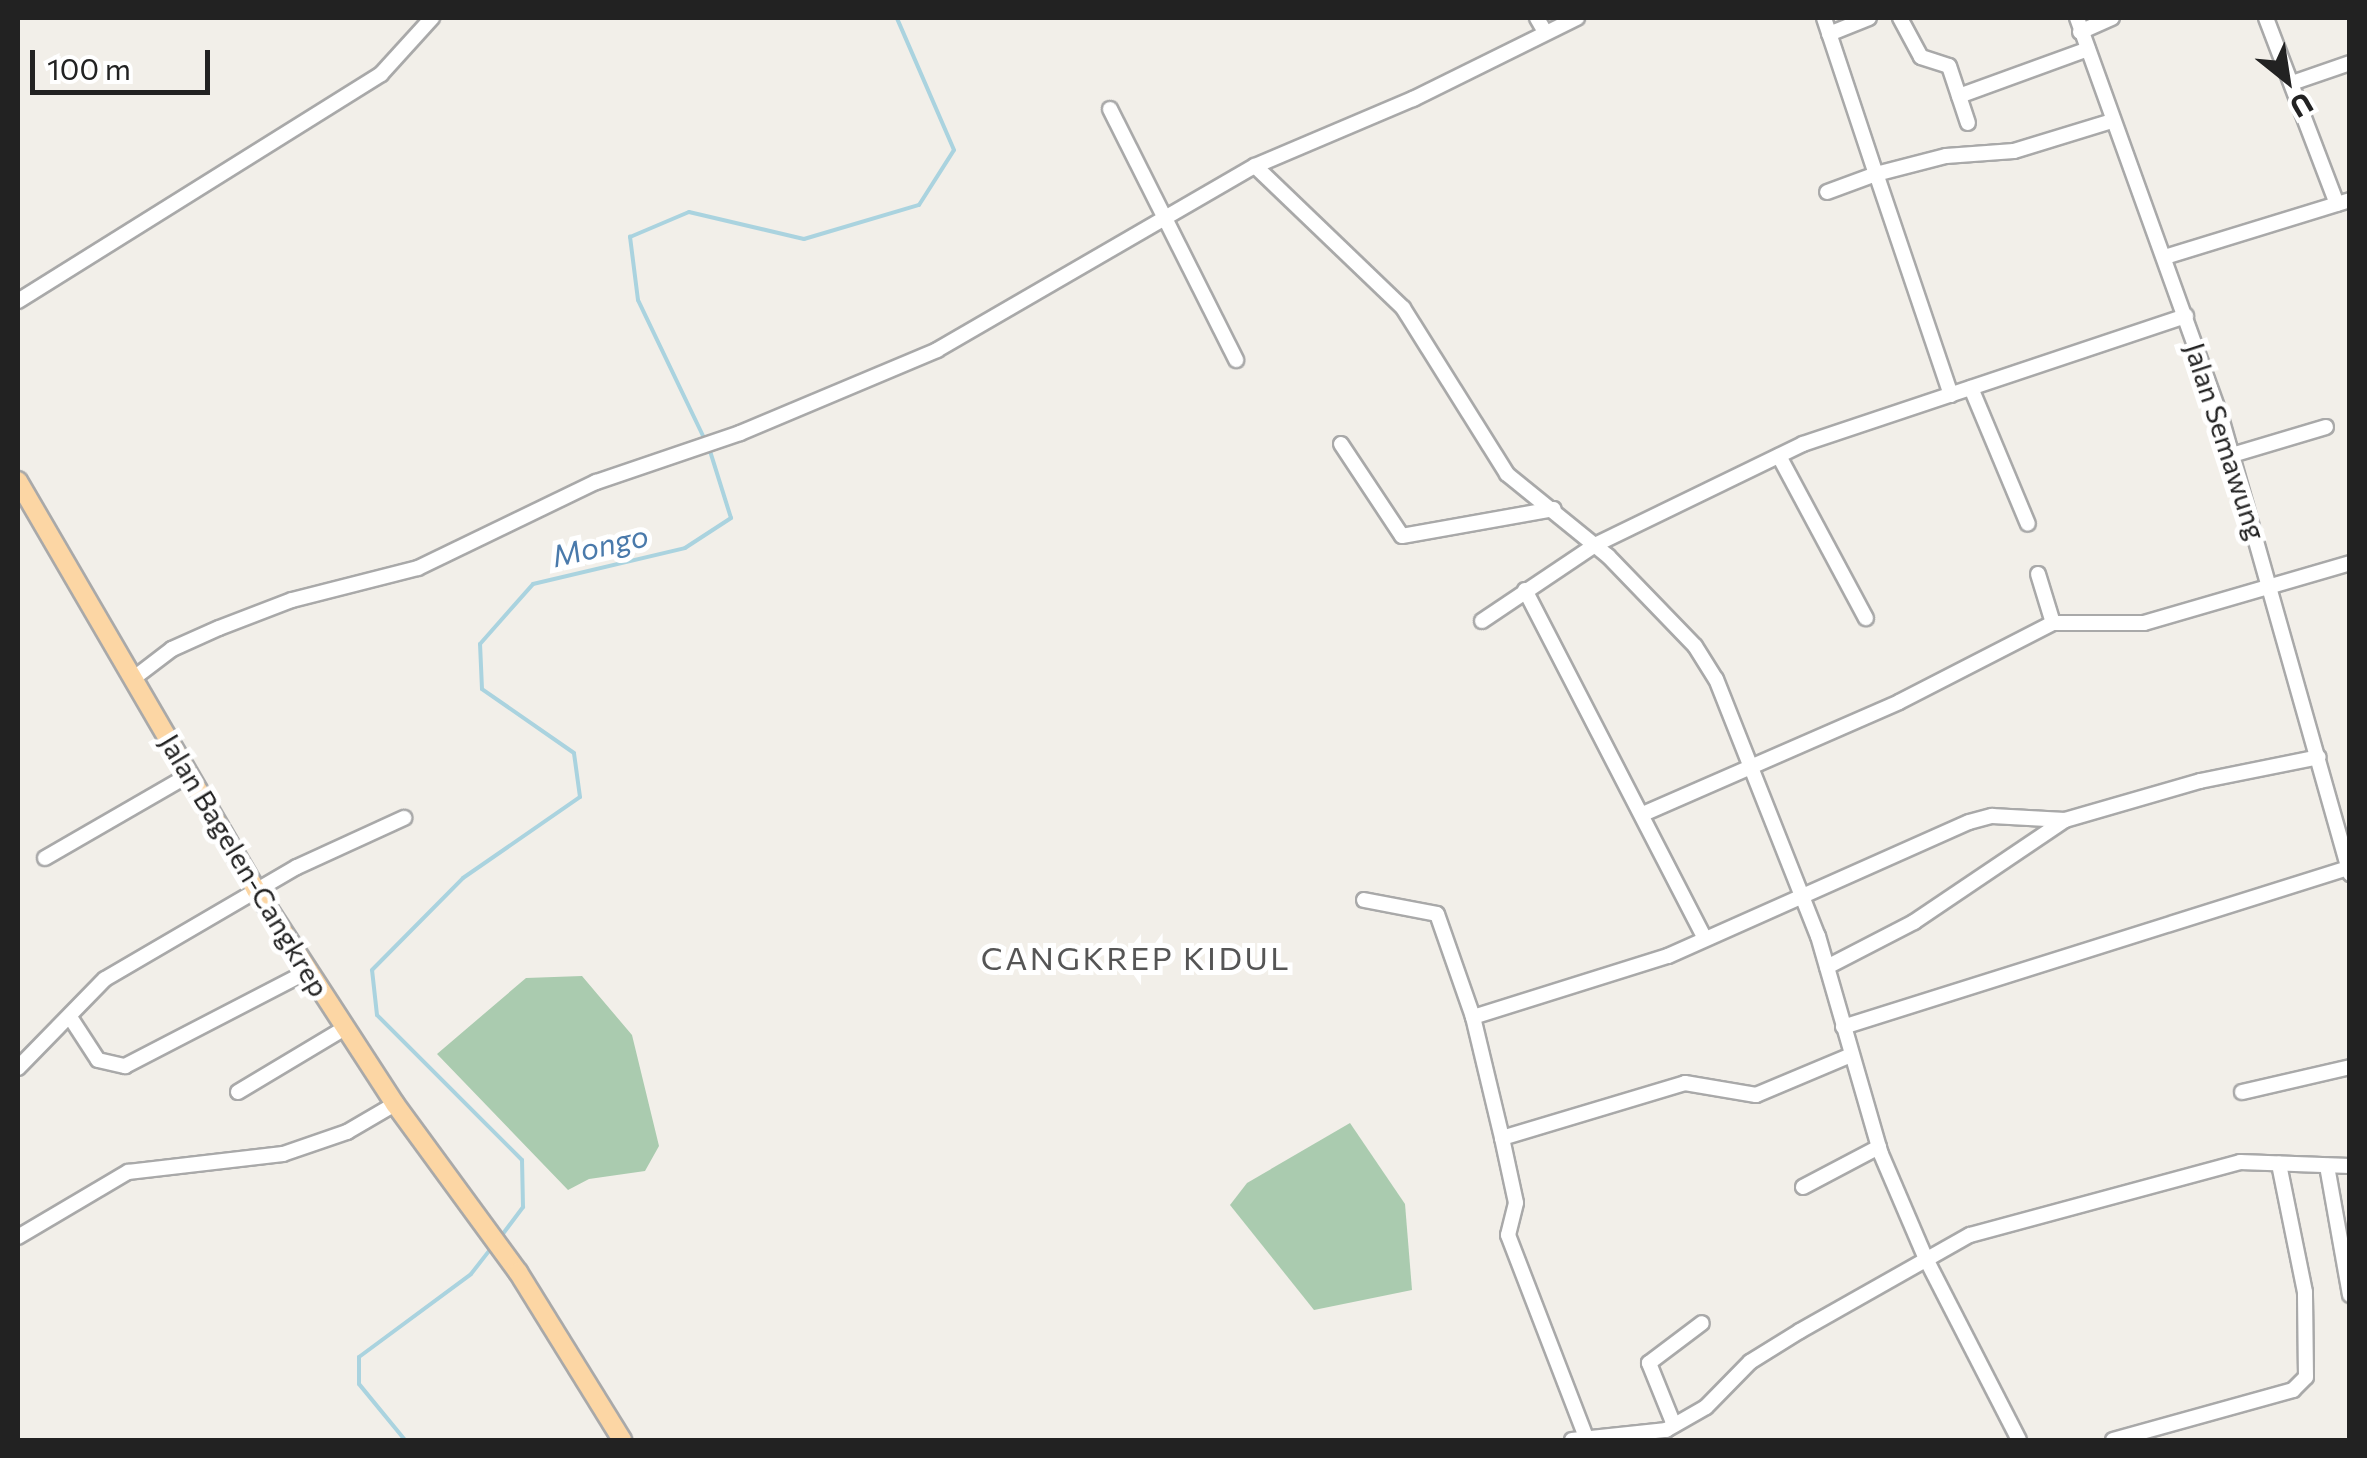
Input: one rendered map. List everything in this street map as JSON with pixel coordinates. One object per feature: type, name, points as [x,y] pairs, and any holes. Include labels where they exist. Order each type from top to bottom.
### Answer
[{"type":"main road","name":"Jalan Bagelen-Cangkrep","points":[[18,481],[256,890],[395,1104],[518,1272],[622,1440]]},
{"type":"street","points":[[18,301],[382,74],[432,18]]},
{"type":"street","points":[[1537,18],[1545,32]]},
{"type":"street","points":[[134,678],[172,649],[219,628],[292,600],[404,573],[644,466],[740,432],[937,350],[1255,166],[1413,99],[1577,18]]},
{"type":"street","points":[[1824,18],[1951,395]]},
{"type":"street","points":[[1829,34],[1869,18]]},
{"type":"street","points":[[1900,18],[1921,58],[1949,66],[1968,123]]},
{"type":"street","points":[[2079,25],[2112,18]]},
{"type":"street","points":[[2165,257],[2343,202],[2266,18]]},
{"type":"street","name":"Jalan Semawung","points":[[2079,25],[2186,316],[2232,455],[2272,586],[2349,871]]},
{"type":"street","points":[[1959,96],[2088,49]]},
{"type":"street","points":[[2292,84],[2350,63]]},
{"type":"street","points":[[1110,110],[1160,218],[1236,360]]},
{"type":"street","points":[[1827,192],[1876,174],[1946,156],[2014,151],[2112,121]]},
{"type":"street","points":[[1255,166],[1403,308],[1496,461],[1595,544],[1694,646],[1716,679],[1802,895],[1879,1148],[1926,1259],[2020,1440]]},
{"type":"street","points":[[1482,621],[1595,544],[1844,427],[2186,316]]},
{"type":"street","points":[[1971,388],[2028,524]]},
{"type":"street","points":[[2232,455],[2326,427]]},
{"type":"street","points":[[1341,444],[1402,536],[1554,509]]},
{"type":"street","points":[[1779,456],[1866,618]]},
{"type":"street","points":[[1643,814],[1900,702],[2053,623],[2135,624],[2350,563]]},
{"type":"street","points":[[2038,574],[2053,623]]},
{"type":"street","points":[[1526,590],[1706,938]]},
{"type":"street","points":[[1827,967],[1914,922],[2065,820],[2200,781],[2319,757]]},
{"type":"street","points":[[45,858],[187,776]]},
{"type":"street","points":[[1472,1017],[1668,956],[1969,822],[1992,816],[2065,820]]},
{"type":"street","points":[[18,1068],[105,978],[256,890],[404,818]]},
{"type":"street","points":[[1843,1027],[2349,871]]},
{"type":"street","points":[[1364,900],[1437,914],[1472,1017],[1502,1138],[1516,1202],[1508,1235],[1582,1440],[1652,1437],[1720,1396],[1750,1362],[1970,1235],[2229,1164],[2350,1166]]},
{"type":"street","points":[[70,1017],[98,1060],[125,1066],[308,971]]},
{"type":"street","points":[[238,1092],[345,1028]]},
{"type":"street","points":[[1502,1138],[1685,1083],[1756,1095],[1849,1056]]},
{"type":"street","points":[[2242,1092],[2350,1067]]},
{"type":"street","points":[[18,1237],[128,1172],[283,1154],[348,1132],[395,1104]]},
{"type":"street","points":[[1804,1186],[1879,1148]]},
{"type":"street","points":[[2113,1440],[2293,1390],[2306,1378],[2305,1292],[2279,1164]]},
{"type":"street","points":[[2327,1166],[2350,1295]]},
{"type":"street","points":[[1674,1425],[1650,1363],[1702,1322]]},
{"type":"green space","points":[[582,976],[632,1035],[659,1146],[645,1171],[589,1179],[568,1190],[437,1054],[526,978]]},
{"type":"green space","points":[[1350,1123],[1405,1204],[1412,1290],[1314,1310],[1230,1205],[1247,1183]]},
{"type":"waterway","name":"Mongo","points":[[705,440],[638,300],[630,237],[689,212],[804,239],[919,205],[954,150],[897,18]]},
{"type":"waterway","name":"Mongo","points":[[499,1239],[523,1207],[522,1160],[377,1015],[372,970],[463,878],[580,797],[574,753],[482,689],[480,644],[533,584],[685,548],[731,518],[709,448]]},
{"type":"waterway","name":"Mongo","points":[[405,1440],[359,1384],[359,1357],[471,1274],[493,1246]]},
{"type":"district","name":"CANGKREP KIDUL","points":[[1136,957]]}]
